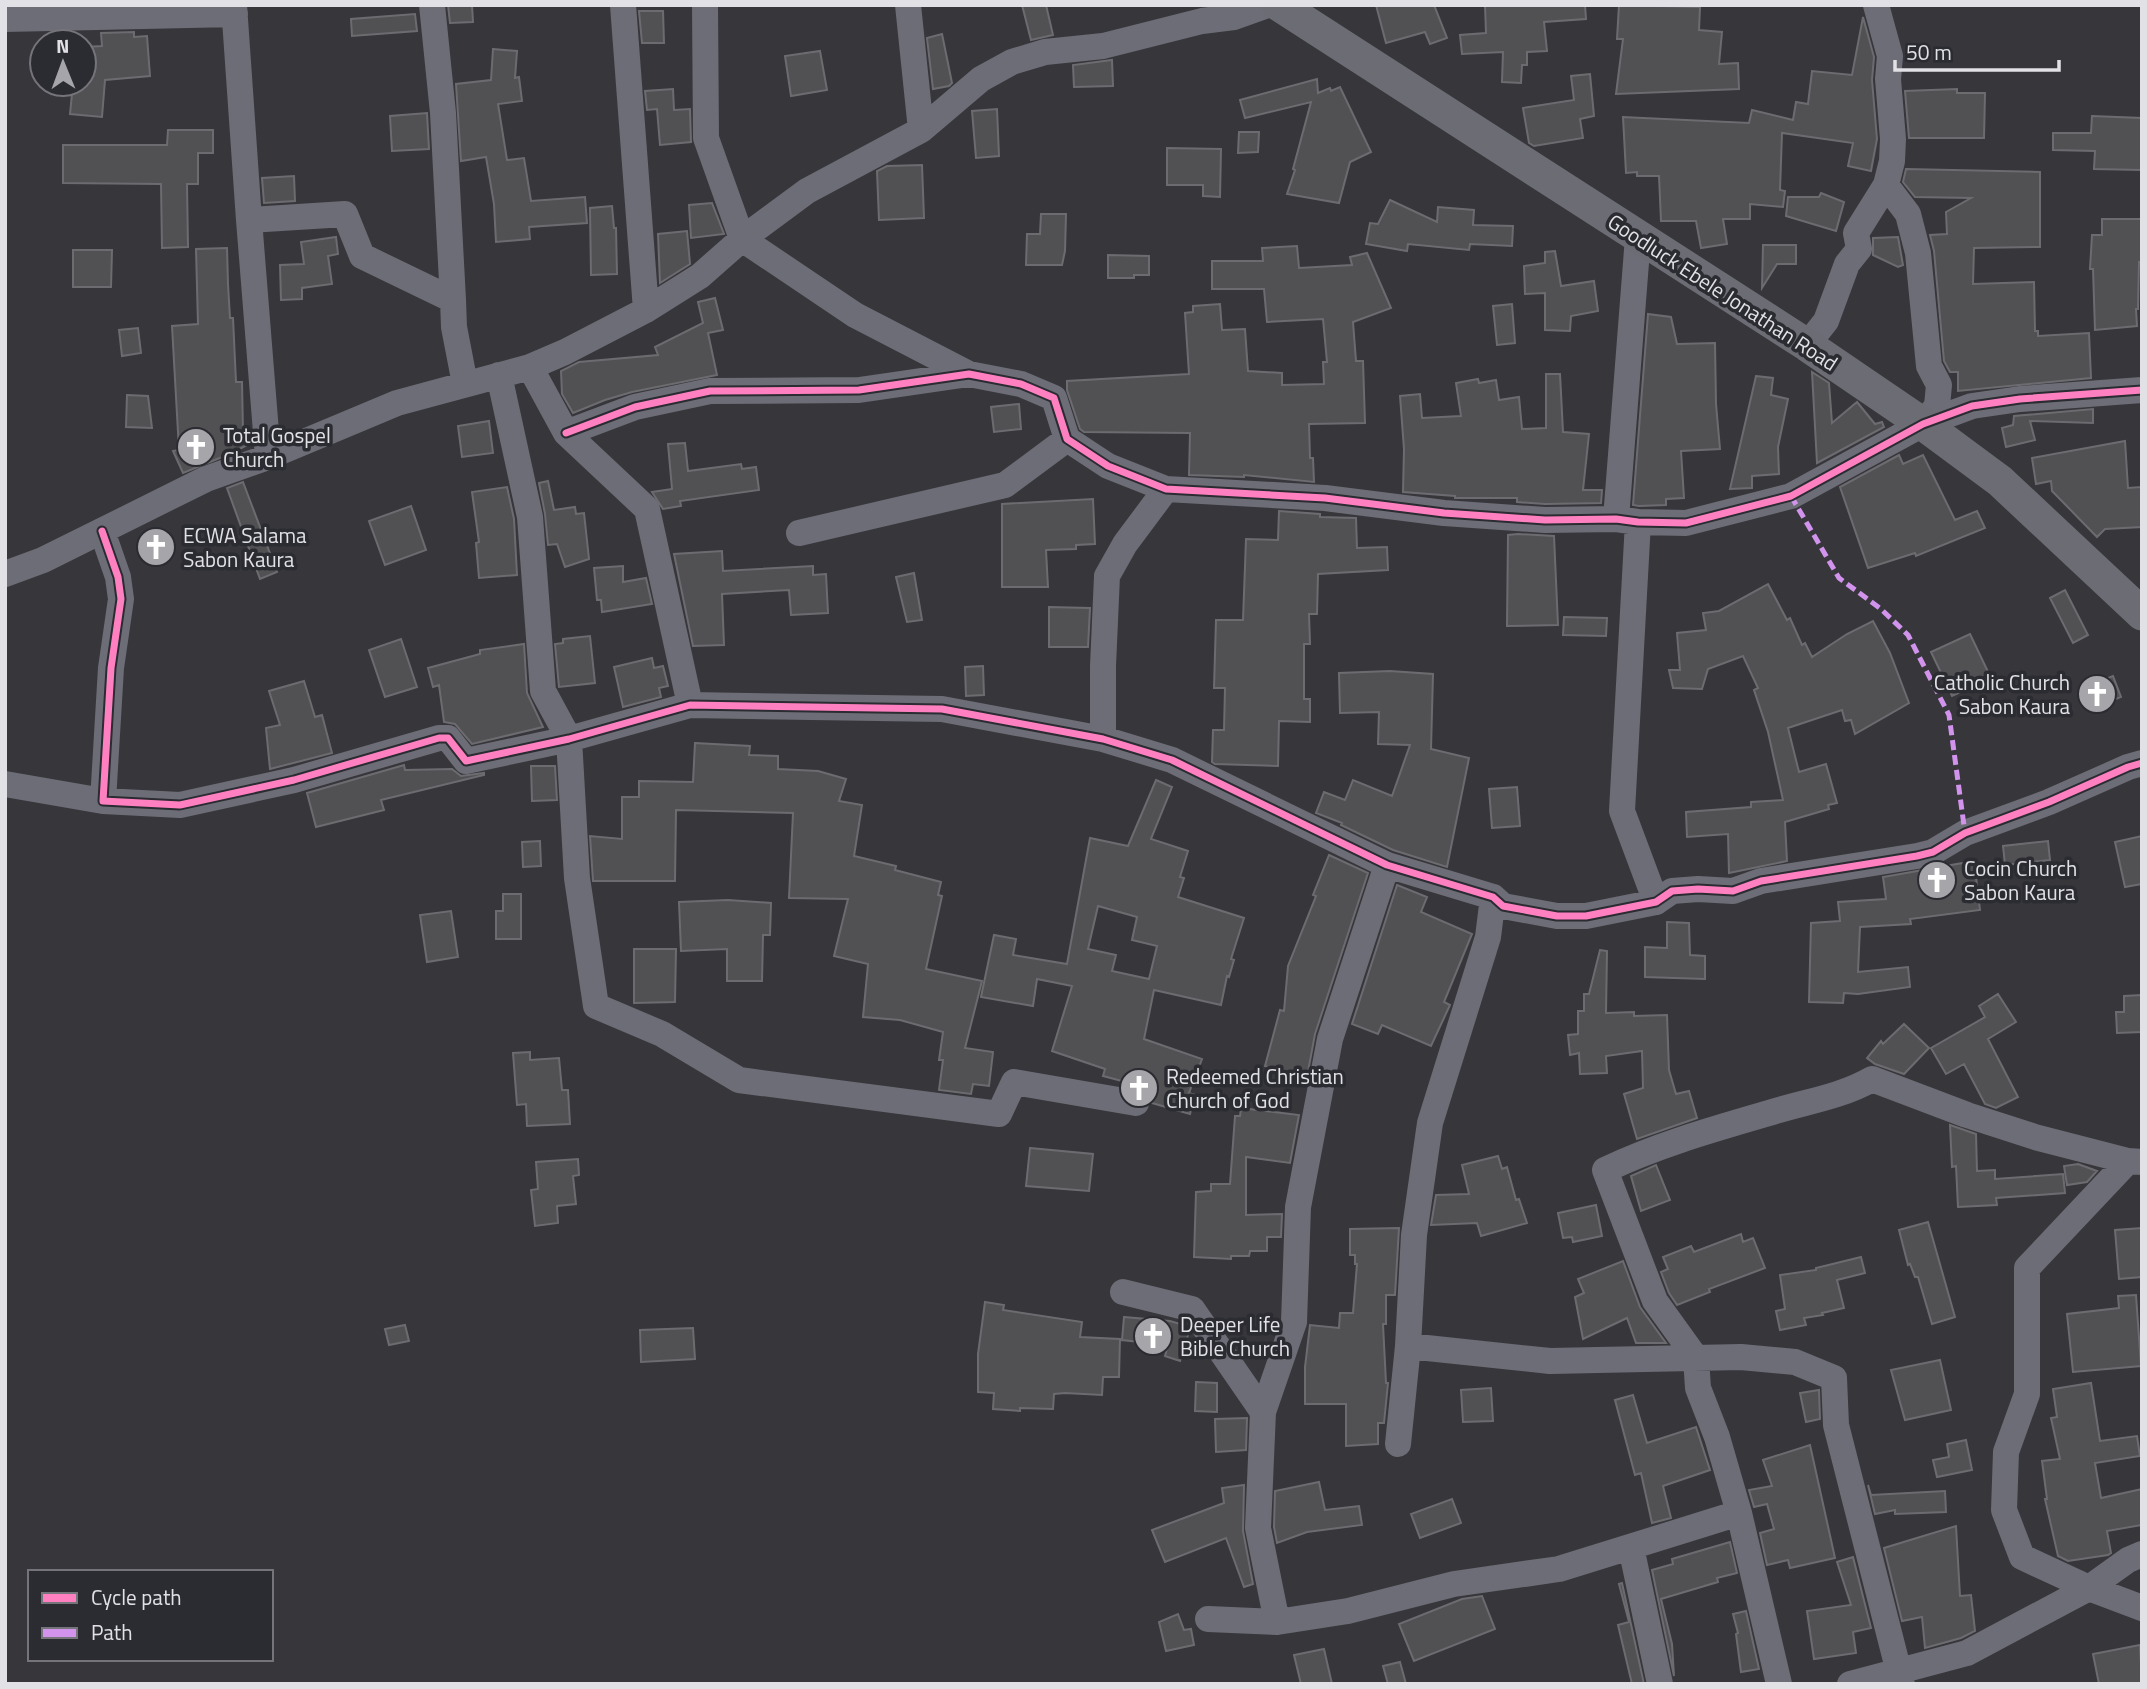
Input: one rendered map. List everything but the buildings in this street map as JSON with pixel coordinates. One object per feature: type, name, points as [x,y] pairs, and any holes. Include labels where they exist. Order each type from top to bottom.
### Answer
[{"type":"main road","name":"Goodluck Ebele Jonathan Road","points":[[1279,5],[1807,345],[1923,424],[2000,481],[2142,614]]},
{"type":"street","points":[[432,5],[443,113],[454,327],[465,384]]},
{"type":"street","points":[[623,5],[646,310]]},
{"type":"street","points":[[705,5],[706,138],[742,239],[855,315],[969,374],[1021,384],[1054,398],[1067,439],[1108,466],[1166,489],[1325,498],[1444,513],[1545,520],[1686,523],[1791,496],[1923,424],[1972,405],[2142,390]]},
{"type":"street","points":[[908,5],[921,130]]},
{"type":"street","points":[[5,574],[43,560],[206,479],[268,457],[397,403],[530,367],[646,310],[700,276],[742,239],[807,191],[921,130],[981,79],[1012,62],[1045,52],[1103,46],[1202,20],[1234,17],[1268,5]]},
{"type":"street","points":[[1807,345],[1826,321],[1847,264],[1859,249],[1856,233],[1886,185],[1892,161],[1888,79],[1891,56],[1876,5]]},
{"type":"street","points":[[5,19],[235,10],[268,457]]},
{"type":"street","points":[[1886,185],[1908,214],[1918,253],[1928,366],[1939,385],[1937,406],[1923,424]]},
{"type":"street","points":[[249,220],[345,214],[362,256],[453,300]]},
{"type":"street","points":[[1638,237],[1627,521],[1622,811],[1656,902]]},
{"type":"street","points":[[530,367],[566,433],[647,509],[690,705]]},
{"type":"street","points":[[566,433],[635,407],[710,391],[859,390],[969,374]]},
{"type":"street","points":[[499,375],[530,517],[543,691],[569,739],[577,878],[596,1006],[662,1034],[738,1080],[999,1114],[1014,1082],[1136,1103]]},
{"type":"street","points":[[799,533],[1005,485],[1067,439]]},
{"type":"street","points":[[1103,739],[1107,576],[1125,544],[1166,489]]},
{"type":"street","points":[[102,531],[118,576],[121,594],[111,668],[103,802]]},
{"type":"street","points":[[5,784],[103,802],[180,805],[294,780],[439,738],[448,738],[466,761],[569,739],[690,705],[942,709],[1103,739],[1172,760],[1387,865],[1493,897],[1503,906],[1556,916],[1578,917],[1656,902],[1672,891],[1733,891],[1761,881],[1933,852],[1965,833],[2142,763]]},
{"type":"street","points":[[1277,1622],[1258,1528],[1263,1412],[1294,1322],[1298,1207],[1331,1040],[1387,865]]},
{"type":"street","points":[[1398,1444],[1408,1346],[1414,1235],[1430,1123],[1488,937],[1493,897]]},
{"type":"street","points":[[1779,1684],[1740,1513],[1717,1437],[1698,1388],[1696,1358],[1655,1301],[1605,1170],[1638,1154],[1768,1113],[1850,1092],[1872,1079],[2035,1137],[2135,1162]]},
{"type":"street","points":[[2135,1162],[2027,1268],[2027,1394],[2007,1452],[2004,1510],[2022,1556],[2089,1588],[2142,1608]]},
{"type":"street","points":[[1123,1292],[1192,1309],[1263,1412]]},
{"type":"street","points":[[1408,1346],[1550,1361],[1741,1357],[1795,1362],[1834,1378],[1836,1425],[1900,1677]]},
{"type":"street","points":[[1208,1619],[1277,1622],[1348,1611],[1454,1584],[1559,1569],[1740,1513]]},
{"type":"street","points":[[1632,1547],[1660,1684]]},
{"type":"street","points":[[1850,1684],[1900,1677],[1967,1653],[2089,1588],[2128,1560],[2142,1554]]},
{"type":"marked path","points":[[1791,496],[1839,578],[1881,609],[1908,635],[1949,715],[1965,833]]},
{"type":"cycle path","points":[[566,433],[635,407],[710,391],[859,390],[969,374],[1021,384],[1054,398],[1067,439],[1108,466],[1166,489],[1325,498],[1444,513],[1545,520],[1616,519],[1686,523],[1791,496],[1923,424],[1972,406],[2020,399],[2142,390]]},
{"type":"cycle path","points":[[102,531],[118,577],[121,599],[111,668],[103,801],[180,805],[294,780],[439,738],[448,738],[466,761],[569,739],[690,705],[942,709],[1103,739],[1172,760],[1387,865],[1493,897],[1503,906],[1557,916],[1586,916],[1656,902],[1672,891],[1733,891],[1761,881],[1933,852],[1965,833],[2142,763]]},
{"type":"place","name":"Total Gospel Church","points":[[196,447]]},
{"type":"place","name":"ECWA Salama Sabon Kaura","points":[[156,547]]},
{"type":"place","name":"Catholic Church Sabon Kaura","points":[[2097,694]]},
{"type":"place","name":"Cocin Church Sabon Kaura","points":[[1937,880]]},
{"type":"place","name":"Redeemed Christian Church of God","points":[[1139,1088]]},
{"type":"place","name":"Deeper Life Bible Church","points":[[1153,1336]]}]
